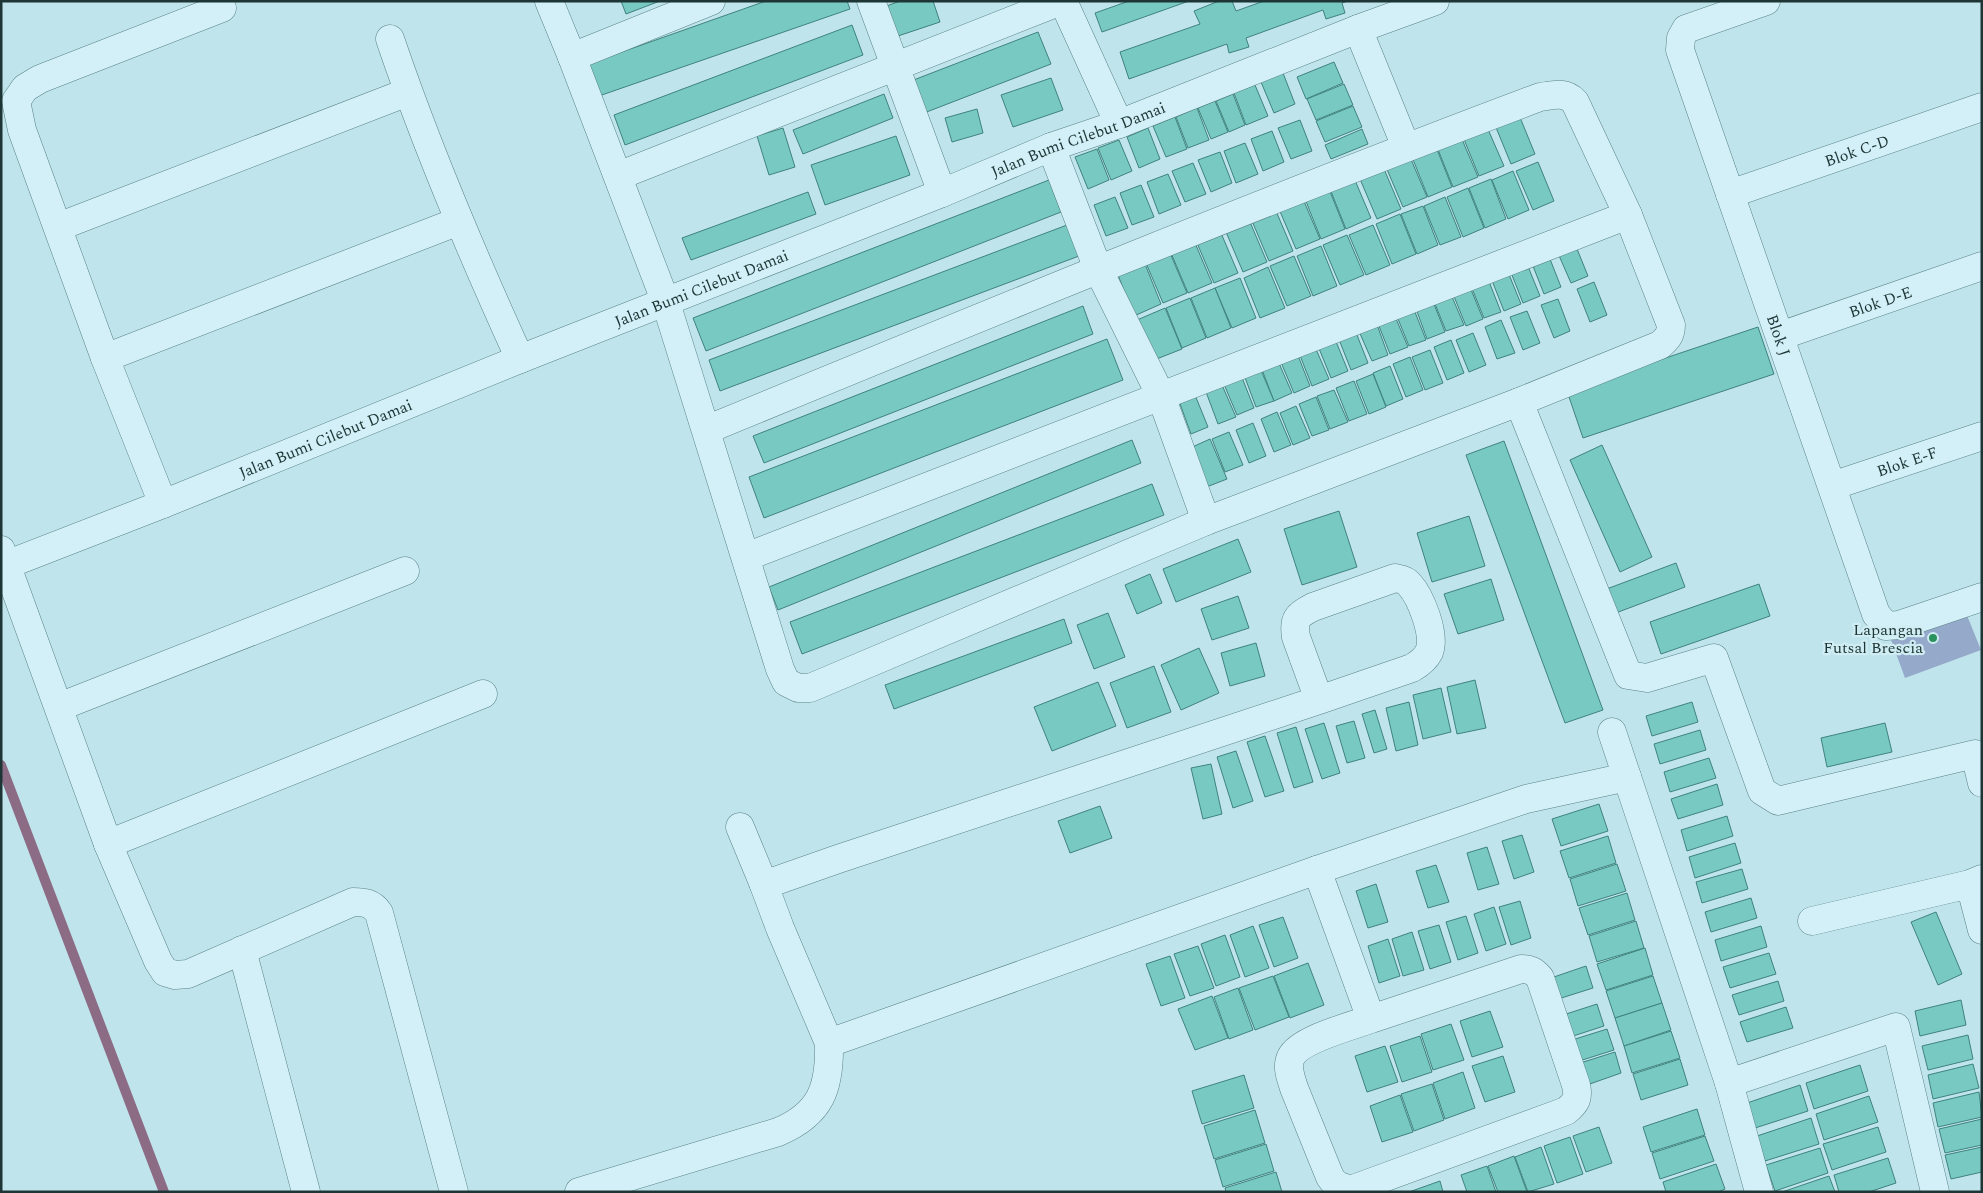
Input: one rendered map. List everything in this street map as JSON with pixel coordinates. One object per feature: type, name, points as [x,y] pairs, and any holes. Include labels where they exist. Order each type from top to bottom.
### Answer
[{"type":"street","points":[[549,1],[666,303],[706,430],[746,557],[786,682],[798,688],[810,688],[1206,521],[1519,402],[1660,345],[1669,337],[1671,325],[1628,215],[1575,102],[1570,96],[1564,95],[1540,97],[1406,147],[706,430]]},
{"type":"street","points":[[572,57],[711,1]]},
{"type":"street","points":[[871,1],[942,193]]},
{"type":"street","points":[[618,176],[1062,1],[1119,124]]},
{"type":"street","name":"Jalan Bumi Cilebut Damai","points":[[3,561],[163,504],[520,359],[942,193],[1051,147],[1119,124],[1358,29],[1436,1]]},
{"type":"street","name":"Blok J","points":[[1766,1],[1686,30],[1681,38],[1680,50],[1876,614],[1886,626],[1899,625],[1982,597]]},
{"type":"street","points":[[163,504],[105,358],[22,130],[16,101],[25,88],[40,79],[222,8]]},
{"type":"street","points":[[1358,29],[1406,147]]},
{"type":"street","points":[[390,39],[408,92],[459,221],[520,359]]},
{"type":"street","points":[[58,227],[408,92]]},
{"type":"street","name":"Blok C-D","points":[[1730,194],[1982,107]]},
{"type":"street","points":[[1051,147],[1098,270],[1161,396],[1206,521]]},
{"type":"street","points":[[746,557],[1628,215]]},
{"type":"street","points":[[105,358],[459,221]]},
{"type":"street","name":"Blok D-E","points":[[1780,336],[1982,266]]},
{"type":"street","points":[[1519,402],[1628,675],[1647,678],[1714,658],[1762,791],[1778,800],[1975,754],[1982,783]]},
{"type":"street","name":"Blok E-F","points":[[1832,486],[1982,436]]},
{"type":"street","points":[[3,561],[59,707],[108,844],[158,961],[165,972],[175,975],[188,974],[353,902],[364,902],[374,906],[379,913],[454,1192]]},
{"type":"street","points":[[59,707],[405,570]]},
{"type":"street","points":[[764,885],[838,859],[1319,700],[1412,668],[1425,658],[1431,642],[1430,630],[1419,601],[1408,583],[1402,579],[1395,578],[1313,607],[1300,615],[1296,620],[1294,626],[1296,637],[1319,700]]},
{"type":"street","points":[[108,844],[483,694]]},
{"type":"street","points":[[1612,732],[1729,1084],[1759,1192]]},
{"type":"street","points":[[829,1043],[1526,798],[1627,777]]},
{"type":"street","points":[[579,1192],[778,1132],[808,1115],[818,1101],[826,1083],[829,1043],[740,827]]},
{"type":"street","points":[[1317,870],[1371,1019]]},
{"type":"street","points":[[1812,921],[1976,882],[1982,930]]},
{"type":"street","points":[[242,950],[306,1192]]},
{"type":"street","points":[[1521,969],[1535,972],[1540,978],[1576,1085],[1578,1095],[1575,1104],[1566,1111],[1378,1186],[1353,1189],[1342,1188],[1334,1184],[1330,1176],[1294,1088],[1289,1065],[1292,1056],[1309,1043],[1371,1019],[1521,969]]},
{"type":"street","points":[[1729,1084],[1896,1027],[1934,1192]]},
{"type":"shaded area","name":"Lapangan Futsal Brescia","points":[[1962,603],[1981,650],[1905,678],[1886,626]]},
{"type":"building","points":[[621,1],[660,1],[626,14]]},
{"type":"building","points":[[766,1],[847,1],[850,9],[596,97],[585,65]]},
{"type":"building","points":[[900,1],[933,1],[940,22],[895,37],[884,7]]},
{"type":"building","points":[[1129,1],[1189,1],[1102,32],[1095,13]]},
{"type":"building","points":[[1219,1],[1232,1],[1236,11],[1264,1],[1348,1],[1342,3],[1345,13],[1326,19],[1323,10],[1246,38],[1249,47],[1229,53],[1227,44],[1129,79],[1120,52],[1200,24],[1194,11]]},
{"type":"building","points":[[852,25],[863,55],[625,145],[614,115]]},
{"type":"building","points":[[1038,32],[1051,64],[924,113],[911,81]]},
{"type":"building","points":[[1334,62],[1343,83],[1306,99],[1297,77]]},
{"type":"building","points":[[1283,73],[1295,104],[1274,113],[1261,82]]},
{"type":"building","points":[[1051,78],[1063,110],[1013,127],[1001,95]]},
{"type":"building","points":[[1344,84],[1353,105],[1316,120],[1307,99]]},
{"type":"building","points":[[1255,85],[1268,116],[1246,125],[1234,93]]},
{"type":"building","points":[[884,94],[893,118],[803,154],[793,130]]},
{"type":"building","points":[[1233,94],[1245,125],[1229,132],[1216,101]]},
{"type":"building","points":[[1215,101],[1228,132],[1211,139],[1198,108]]},
{"type":"building","points":[[1353,106],[1362,127],[1325,142],[1316,121]]},
{"type":"building","points":[[1197,108],[1209,140],[1188,148],[1176,117]]},
{"type":"building","points":[[977,109],[983,133],[952,142],[945,118]]},
{"type":"building","points":[[1519,115],[1535,154],[1511,164],[1495,125]]},
{"type":"building","points":[[1175,117],[1187,149],[1166,157],[1153,126]]},
{"type":"building","points":[[1300,120],[1312,151],[1291,159],[1278,128]]},
{"type":"building","points":[[1487,127],[1504,166],[1479,176],[1463,137]]},
{"type":"building","points":[[783,128],[795,167],[769,175],[757,136]]},
{"type":"building","points":[[1148,128],[1160,159],[1139,168],[1127,137]]},
{"type":"building","points":[[1362,129],[1368,144],[1331,159],[1325,145]]},
{"type":"building","points":[[1272,131],[1284,162],[1263,171],[1251,139]]},
{"type":"building","points":[[896,136],[910,175],[825,205],[811,165]]},
{"type":"building","points":[[1461,137],[1478,177],[1453,187],[1437,147]]},
{"type":"building","points":[[1119,140],[1132,171],[1111,180],[1098,148]]},
{"type":"building","points":[[1245,143],[1258,174],[1236,183],[1224,151]]},
{"type":"building","points":[[1436,147],[1452,187],[1428,197],[1412,157]]},
{"type":"building","points":[[1097,149],[1109,180],[1088,189],[1075,157]]},
{"type":"building","points":[[1220,152],[1232,183],[1211,192],[1198,160]]},
{"type":"building","points":[[1410,157],[1427,197],[1403,207],[1386,167]]},
{"type":"building","points":[[1538,162],[1554,201],[1533,210],[1516,171]]},
{"type":"building","points":[[1193,163],[1206,194],[1185,202],[1172,171]]},
{"type":"building","points":[[1384,169],[1401,209],[1377,219],[1360,179]]},
{"type":"building","points":[[1513,171],[1529,210],[1508,219],[1492,180]]},
{"type":"building","points":[[1168,174],[1181,205],[1159,214],[1147,182]]},
{"type":"building","points":[[1354,178],[1371,218],[1346,229],[1330,189]]},
{"type":"building","points":[[1491,179],[1506,219],[1485,228],[1469,188]]},
{"type":"building","points":[[1049,180],[1061,212],[706,351],[693,318]]},
{"type":"building","points":[[1141,185],[1154,217],[1132,225],[1120,193]]},
{"type":"building","points":[[1468,188],[1484,228],[1463,237],[1447,197]]},
{"type":"building","points":[[1329,189],[1345,229],[1321,239],[1305,199]]},
{"type":"building","points":[[808,192],[816,214],[691,260],[682,238]]},
{"type":"building","points":[[1115,197],[1128,228],[1106,236],[1094,205]]},
{"type":"building","points":[[1445,197],[1461,237],[1440,245],[1424,206]]},
{"type":"building","points":[[1303,199],[1320,239],[1296,249],[1279,209]]},
{"type":"building","points":[[1423,206],[1438,245],[1417,254],[1401,214]]},
{"type":"building","points":[[1276,211],[1293,251],[1269,261],[1252,221]]},
{"type":"building","points":[[1400,214],[1416,254],[1392,264],[1376,224]]},
{"type":"building","points":[[1075,222],[1087,253],[720,391],[709,360]]},
{"type":"building","points":[[1250,222],[1267,262],[1243,272],[1226,232]]},
{"type":"building","points":[[1373,225],[1390,265],[1366,275],[1349,235]]},
{"type":"building","points":[[1221,233],[1238,273],[1214,283],[1197,243]]},
{"type":"building","points":[[1347,235],[1364,275],[1340,285],[1323,245]]},
{"type":"building","points":[[1195,243],[1212,283],[1188,293],[1171,253]]},
{"type":"building","points":[[1575,244],[1588,276],[1571,283],[1557,251]]},
{"type":"building","points":[[1321,246],[1337,286],[1313,296],[1297,256]]},
{"type":"building","points":[[1170,253],[1187,293],[1163,303],[1146,263]]},
{"type":"building","points":[[1548,254],[1561,287],[1544,294],[1531,261]]},
{"type":"building","points":[[1294,256],[1311,296],[1287,306],[1270,266]]},
{"type":"building","points":[[1145,264],[1161,304],[1134,316],[1118,275]]},
{"type":"building","points":[[1527,264],[1540,296],[1523,303],[1510,270]]},
{"type":"building","points":[[1268,267],[1285,308],[1260,318],[1244,278]]},
{"type":"building","points":[[1508,272],[1521,304],[1504,311],[1491,278]]},
{"type":"building","points":[[1240,278],[1256,318],[1232,328],[1215,288]]},
{"type":"building","points":[[1488,279],[1501,312],[1484,318],[1471,286]]},
{"type":"building","points":[[1594,282],[1607,315],[1590,322],[1577,289]]},
{"type":"building","points":[[1470,287],[1483,319],[1466,326],[1453,294]]},
{"type":"building","points":[[1215,288],[1231,328],[1207,338],[1191,298]]},
{"type":"building","points":[[1450,292],[1464,325],[1446,331],[1433,299]]},
{"type":"building","points":[[1190,298],[1206,338],[1182,348],[1166,308]]},
{"type":"building","points":[[1432,299],[1445,332],[1427,339],[1415,306]]},
{"type":"building","points":[[1558,299],[1570,331],[1554,338],[1541,305]]},
{"type":"building","points":[[1083,306],[1093,334],[764,463],[753,436]]},
{"type":"building","points":[[1413,307],[1426,340],[1409,346],[1396,314]]},
{"type":"building","points":[[1165,308],[1182,349],[1154,360],[1137,320]]},
{"type":"building","points":[[1527,311],[1540,343],[1523,350],[1510,317]]},
{"type":"building","points":[[1394,314],[1408,347],[1390,354],[1377,321]]},
{"type":"building","points":[[1501,320],[1515,353],[1497,359],[1485,327]]},
{"type":"building","points":[[1376,322],[1388,355],[1372,361],[1358,329]]},
{"type":"building","points":[[1758,327],[1774,374],[1583,438],[1567,391]]},
{"type":"building","points":[[1355,330],[1368,363],[1351,370],[1338,337]]},
{"type":"building","points":[[1473,333],[1486,365],[1469,372],[1456,340]]},
{"type":"building","points":[[1107,339],[1123,380],[764,518],[749,477]]},
{"type":"building","points":[[1335,339],[1348,371],[1331,378],[1318,346]]},
{"type":"building","points":[[1451,340],[1464,373],[1447,380],[1434,347]]},
{"type":"building","points":[[1315,347],[1329,379],[1312,386],[1299,353]]},
{"type":"building","points":[[1430,350],[1443,383],[1425,390],[1412,357]]},
{"type":"building","points":[[1297,353],[1310,386],[1294,393],[1280,360]]},
{"type":"building","points":[[1410,357],[1423,390],[1406,397],[1393,364]]},
{"type":"building","points":[[1278,361],[1292,393],[1274,401],[1261,367]]},
{"type":"building","points":[[1390,366],[1403,399],[1386,406],[1373,373]]},
{"type":"building","points":[[1260,368],[1274,401],[1256,407],[1244,375]]},
{"type":"building","points":[[1373,374],[1386,407],[1369,414],[1356,381]]},
{"type":"building","points":[[1241,375],[1254,408],[1237,415],[1223,382]]},
{"type":"building","points":[[1354,381],[1367,414],[1349,421],[1336,388]]},
{"type":"building","points":[[1222,385],[1236,417],[1218,424],[1206,392]]},
{"type":"building","points":[[1334,390],[1348,422],[1330,429],[1317,396]]},
{"type":"building","points":[[1195,395],[1208,427],[1191,434],[1179,401]]},
{"type":"building","points":[[1316,397],[1329,430],[1312,436],[1299,404]]},
{"type":"building","points":[[1296,406],[1310,438],[1293,445],[1280,413]]},
{"type":"building","points":[[1277,412],[1291,445],[1274,452],[1261,419]]},
{"type":"building","points":[[1253,423],[1266,456],[1249,463],[1236,430]]},
{"type":"building","points":[[1229,432],[1243,465],[1225,472],[1212,439]]},
{"type":"building","points":[[1210,439],[1227,479],[1204,488],[1188,449]]},
{"type":"building","points":[[1132,440],[1141,463],[778,610],[769,587]]},
{"type":"building","points":[[1504,441],[1603,710],[1565,723],[1466,455]]},
{"type":"building","points":[[1602,445],[1652,557],[1620,572],[1570,460]]},
{"type":"building","points":[[1152,484],[1164,515],[802,654],[790,622]]},
{"type":"building","points":[[1339,511],[1357,567],[1302,585],[1284,529]]},
{"type":"building","points":[[1469,516],[1485,566],[1432,582],[1417,533]]},
{"type":"building","points":[[1238,539],[1251,572],[1176,602],[1163,569]]},
{"type":"building","points":[[1676,563],[1685,587],[1613,614],[1604,590]]},
{"type":"building","points":[[1150,574],[1162,603],[1137,614],[1125,585]]},
{"type":"building","points":[[1491,579],[1504,620],[1458,634],[1444,594]]},
{"type":"building","points":[[1759,584],[1770,616],[1661,654],[1650,622]]},
{"type":"building","points":[[1238,596],[1249,628],[1212,640],[1201,609]]},
{"type":"building","points":[[1108,613],[1125,657],[1094,669],[1077,625]]},
{"type":"building","points":[[1064,619],[1072,643],[894,709],[885,685]]},
{"type":"building","points":[[1256,643],[1265,676],[1230,686],[1221,653]]},
{"type":"building","points":[[1199,648],[1219,693],[1181,710],[1161,665]]},
{"type":"building","points":[[1154,666],[1171,712],[1127,728],[1110,683]]},
{"type":"building","points":[[1475,680],[1486,728],[1457,734],[1447,687]]},
{"type":"building","points":[[1098,682],[1116,726],[1052,751],[1034,707]]},
{"type":"building","points":[[1441,688],[1451,732],[1423,739],[1413,695]]},
{"type":"building","points":[[1409,702],[1418,745],[1396,751],[1386,708]]},
{"type":"building","points":[[1692,702],[1698,722],[1652,736],[1646,716]]},
{"type":"building","points":[[1375,710],[1387,749],[1374,753],[1362,714]]},
{"type":"building","points":[[1354,721],[1365,758],[1347,763],[1336,726]]},
{"type":"building","points":[[1324,723],[1340,773],[1322,779],[1305,729]]},
{"type":"building","points":[[1885,723],[1892,752],[1827,767],[1821,738]]},
{"type":"building","points":[[1296,727],[1313,782],[1294,788],[1277,733]]},
{"type":"building","points":[[1700,730],[1706,750],[1660,764],[1654,744]]},
{"type":"building","points":[[1265,736],[1284,791],[1265,797],[1247,742]]},
{"type":"building","points":[[1236,751],[1253,801],[1233,808],[1217,757]]},
{"type":"building","points":[[1709,758],[1716,778],[1670,792],[1664,772]]},
{"type":"building","points":[[1211,764],[1222,814],[1203,819],[1191,768]]},
{"type":"building","points":[[1717,784],[1723,805],[1678,819],[1671,799]]},
{"type":"building","points":[[1599,804],[1608,831],[1561,846],[1552,819]]},
{"type":"building","points":[[1100,806],[1112,838],[1070,853],[1058,821]]},
{"type":"building","points":[[1727,816],[1733,836],[1687,851],[1681,830]]},
{"type":"building","points":[[1522,835],[1534,872],[1514,879],[1502,841]]},
{"type":"building","points":[[1608,836],[1616,863],[1569,878],[1560,851]]},
{"type":"building","points":[[1735,843],[1741,863],[1695,878],[1689,857]]},
{"type":"building","points":[[1487,847],[1499,884],[1478,890],[1467,853]]},
{"type":"building","points":[[1617,864],[1626,891],[1578,906],[1570,879]]},
{"type":"building","points":[[1436,865],[1449,902],[1428,908],[1416,871]]},
{"type":"building","points":[[1742,869],[1748,889],[1702,903],[1696,882]]},
{"type":"building","points":[[1376,884],[1388,922],[1368,928],[1356,891]]},
{"type":"building","points":[[1627,893],[1635,920],[1588,935],[1579,908]]},
{"type":"building","points":[[1751,898],[1757,918],[1711,932],[1705,912]]},
{"type":"building","points":[[1520,901],[1531,938],[1511,945],[1499,907]]},
{"type":"building","points":[[1494,907],[1506,944],[1486,951],[1474,914]]},
{"type":"building","points":[[1936,912],[1962,974],[1938,985],[1911,922]]},
{"type":"building","points":[[1466,916],[1478,953],[1458,960],[1446,922]]},
{"type":"building","points":[[1283,917],[1298,958],[1274,967],[1259,925]]},
{"type":"building","points":[[1636,921],[1644,948],[1597,962],[1589,936]]},
{"type":"building","points":[[1439,925],[1451,962],[1430,969],[1418,931]]},
{"type":"building","points":[[1253,926],[1269,968],[1245,977],[1230,935]]},
{"type":"building","points":[[1761,926],[1767,947],[1721,961],[1715,940]]},
{"type":"building","points":[[1412,932],[1424,970],[1403,976],[1392,939]]},
{"type":"building","points":[[1225,935],[1240,977],[1216,986],[1201,944]]},
{"type":"building","points":[[1388,939],[1400,976],[1379,983],[1368,946]]},
{"type":"building","points":[[1198,946],[1214,988],[1190,996],[1174,954]]},
{"type":"building","points":[[1645,948],[1653,975],[1606,990],[1597,964]]},
{"type":"building","points":[[1769,953],[1776,974],[1730,988],[1723,967]]},
{"type":"building","points":[[1170,956],[1185,998],[1161,1006],[1146,964]]},
{"type":"building","points":[[1308,963],[1324,1005],[1290,1018],[1274,976]]},
{"type":"building","points":[[1586,966],[1593,988],[1555,1000],[1548,979]]},
{"type":"building","points":[[1273,976],[1289,1017],[1255,1030],[1239,988]]},
{"type":"building","points":[[1653,976],[1662,1003],[1615,1018],[1606,991]]},
{"type":"building","points":[[1778,981],[1784,1001],[1739,1015],[1732,995]]},
{"type":"building","points":[[1238,988],[1253,1030],[1229,1039],[1214,997]]},
{"type":"building","points":[[1212,996],[1228,1038],[1195,1050],[1178,1009]]},
{"type":"building","points":[[1961,1000],[1966,1025],[1920,1036],[1915,1011]]},
{"type":"building","points":[[1662,1003],[1671,1030],[1624,1046],[1615,1018]]},
{"type":"building","points":[[1597,1004],[1604,1026],[1567,1038],[1560,1016]]},
{"type":"building","points":[[1786,1007],[1793,1028],[1747,1042],[1740,1022]]},
{"type":"building","points":[[1490,1011],[1503,1047],[1472,1057],[1460,1021]]},
{"type":"building","points":[[1451,1024],[1464,1060],[1433,1070],[1421,1034]]},
{"type":"building","points":[[1607,1029],[1614,1050],[1576,1062],[1569,1041]]},
{"type":"building","points":[[1671,1031],[1680,1058],[1632,1073],[1624,1046]]},
{"type":"building","points":[[1968,1035],[1973,1059],[1928,1070],[1922,1046]]},
{"type":"building","points":[[1420,1036],[1432,1072],[1402,1082],[1390,1046]]},
{"type":"building","points":[[1385,1046],[1398,1082],[1367,1092],[1355,1056]]},
{"type":"building","points":[[1615,1052],[1621,1073],[1584,1086],[1577,1064]]},
{"type":"building","points":[[1503,1056],[1515,1092],[1485,1102],[1472,1066]]},
{"type":"building","points":[[1680,1059],[1688,1085],[1641,1100],[1633,1074]]},
{"type":"building","points":[[1973,1064],[1979,1088],[1933,1099],[1928,1075]]},
{"type":"building","points":[[1860,1065],[1868,1091],[1814,1109],[1806,1083]]},
{"type":"building","points":[[1463,1072],[1475,1108],[1445,1119],[1433,1083]]},
{"type":"building","points":[[1244,1075],[1254,1108],[1202,1124],[1192,1091]]},
{"type":"building","points":[[1432,1084],[1444,1120],[1414,1131],[1401,1094]]},
{"type":"building","points":[[1800,1085],[1808,1111],[1755,1128],[1747,1103]]},
{"type":"building","points":[[1979,1092],[1982,1117],[1938,1127],[1933,1103]]},
{"type":"building","points":[[1400,1095],[1413,1132],[1382,1142],[1370,1106]]},
{"type":"building","points":[[1869,1096],[1878,1122],[1824,1140],[1816,1114]]},
{"type":"building","points":[[1697,1109],[1705,1135],[1651,1152],[1643,1127]]},
{"type":"building","points":[[1255,1110],[1265,1143],[1214,1159],[1204,1126]]},
{"type":"building","points":[[1811,1118],[1819,1144],[1765,1161],[1757,1136]]},
{"type":"building","points":[[1982,1119],[1982,1145],[1945,1153],[1939,1129]]},
{"type":"building","points":[[1599,1127],[1612,1163],[1586,1172],[1573,1136]]},
{"type":"building","points":[[1878,1127],[1886,1152],[1832,1170],[1823,1144]]},
{"type":"building","points":[[1705,1136],[1714,1161],[1660,1179],[1652,1153]]},
{"type":"building","points":[[1570,1137],[1583,1174],[1557,1183],[1544,1146]]},
{"type":"building","points":[[1266,1144],[1274,1171],[1223,1187],[1215,1160]]},
{"type":"building","points":[[1541,1147],[1554,1184],[1528,1192],[1515,1157]]},
{"type":"building","points":[[1982,1147],[1982,1172],[1951,1179],[1945,1155]]},
{"type":"building","points":[[1820,1148],[1828,1173],[1775,1191],[1766,1165]]},
{"type":"building","points":[[1514,1156],[1527,1192],[1498,1192],[1488,1166]]},
{"type":"building","points":[[1888,1158],[1896,1183],[1869,1192],[1839,1192],[1834,1175]]},
{"type":"building","points":[[1716,1164],[1725,1189],[1718,1192],[1666,1192],[1663,1182]]},
{"type":"building","points":[[1487,1166],[1496,1192],[1467,1192],[1461,1175]]},
{"type":"building","points":[[1276,1172],[1282,1192],[1226,1192],[1225,1188]]},
{"type":"building","points":[[1829,1176],[1835,1192],[1782,1192]]},
{"type":"building","points":[[1440,1181],[1443,1192],[1409,1192]]},
{"type":"waterway","points":[[1,765],[164,1192]]},
{"type":"place","name":"Lapangan Futsal Brescia","points":[[1933,638]]}]
